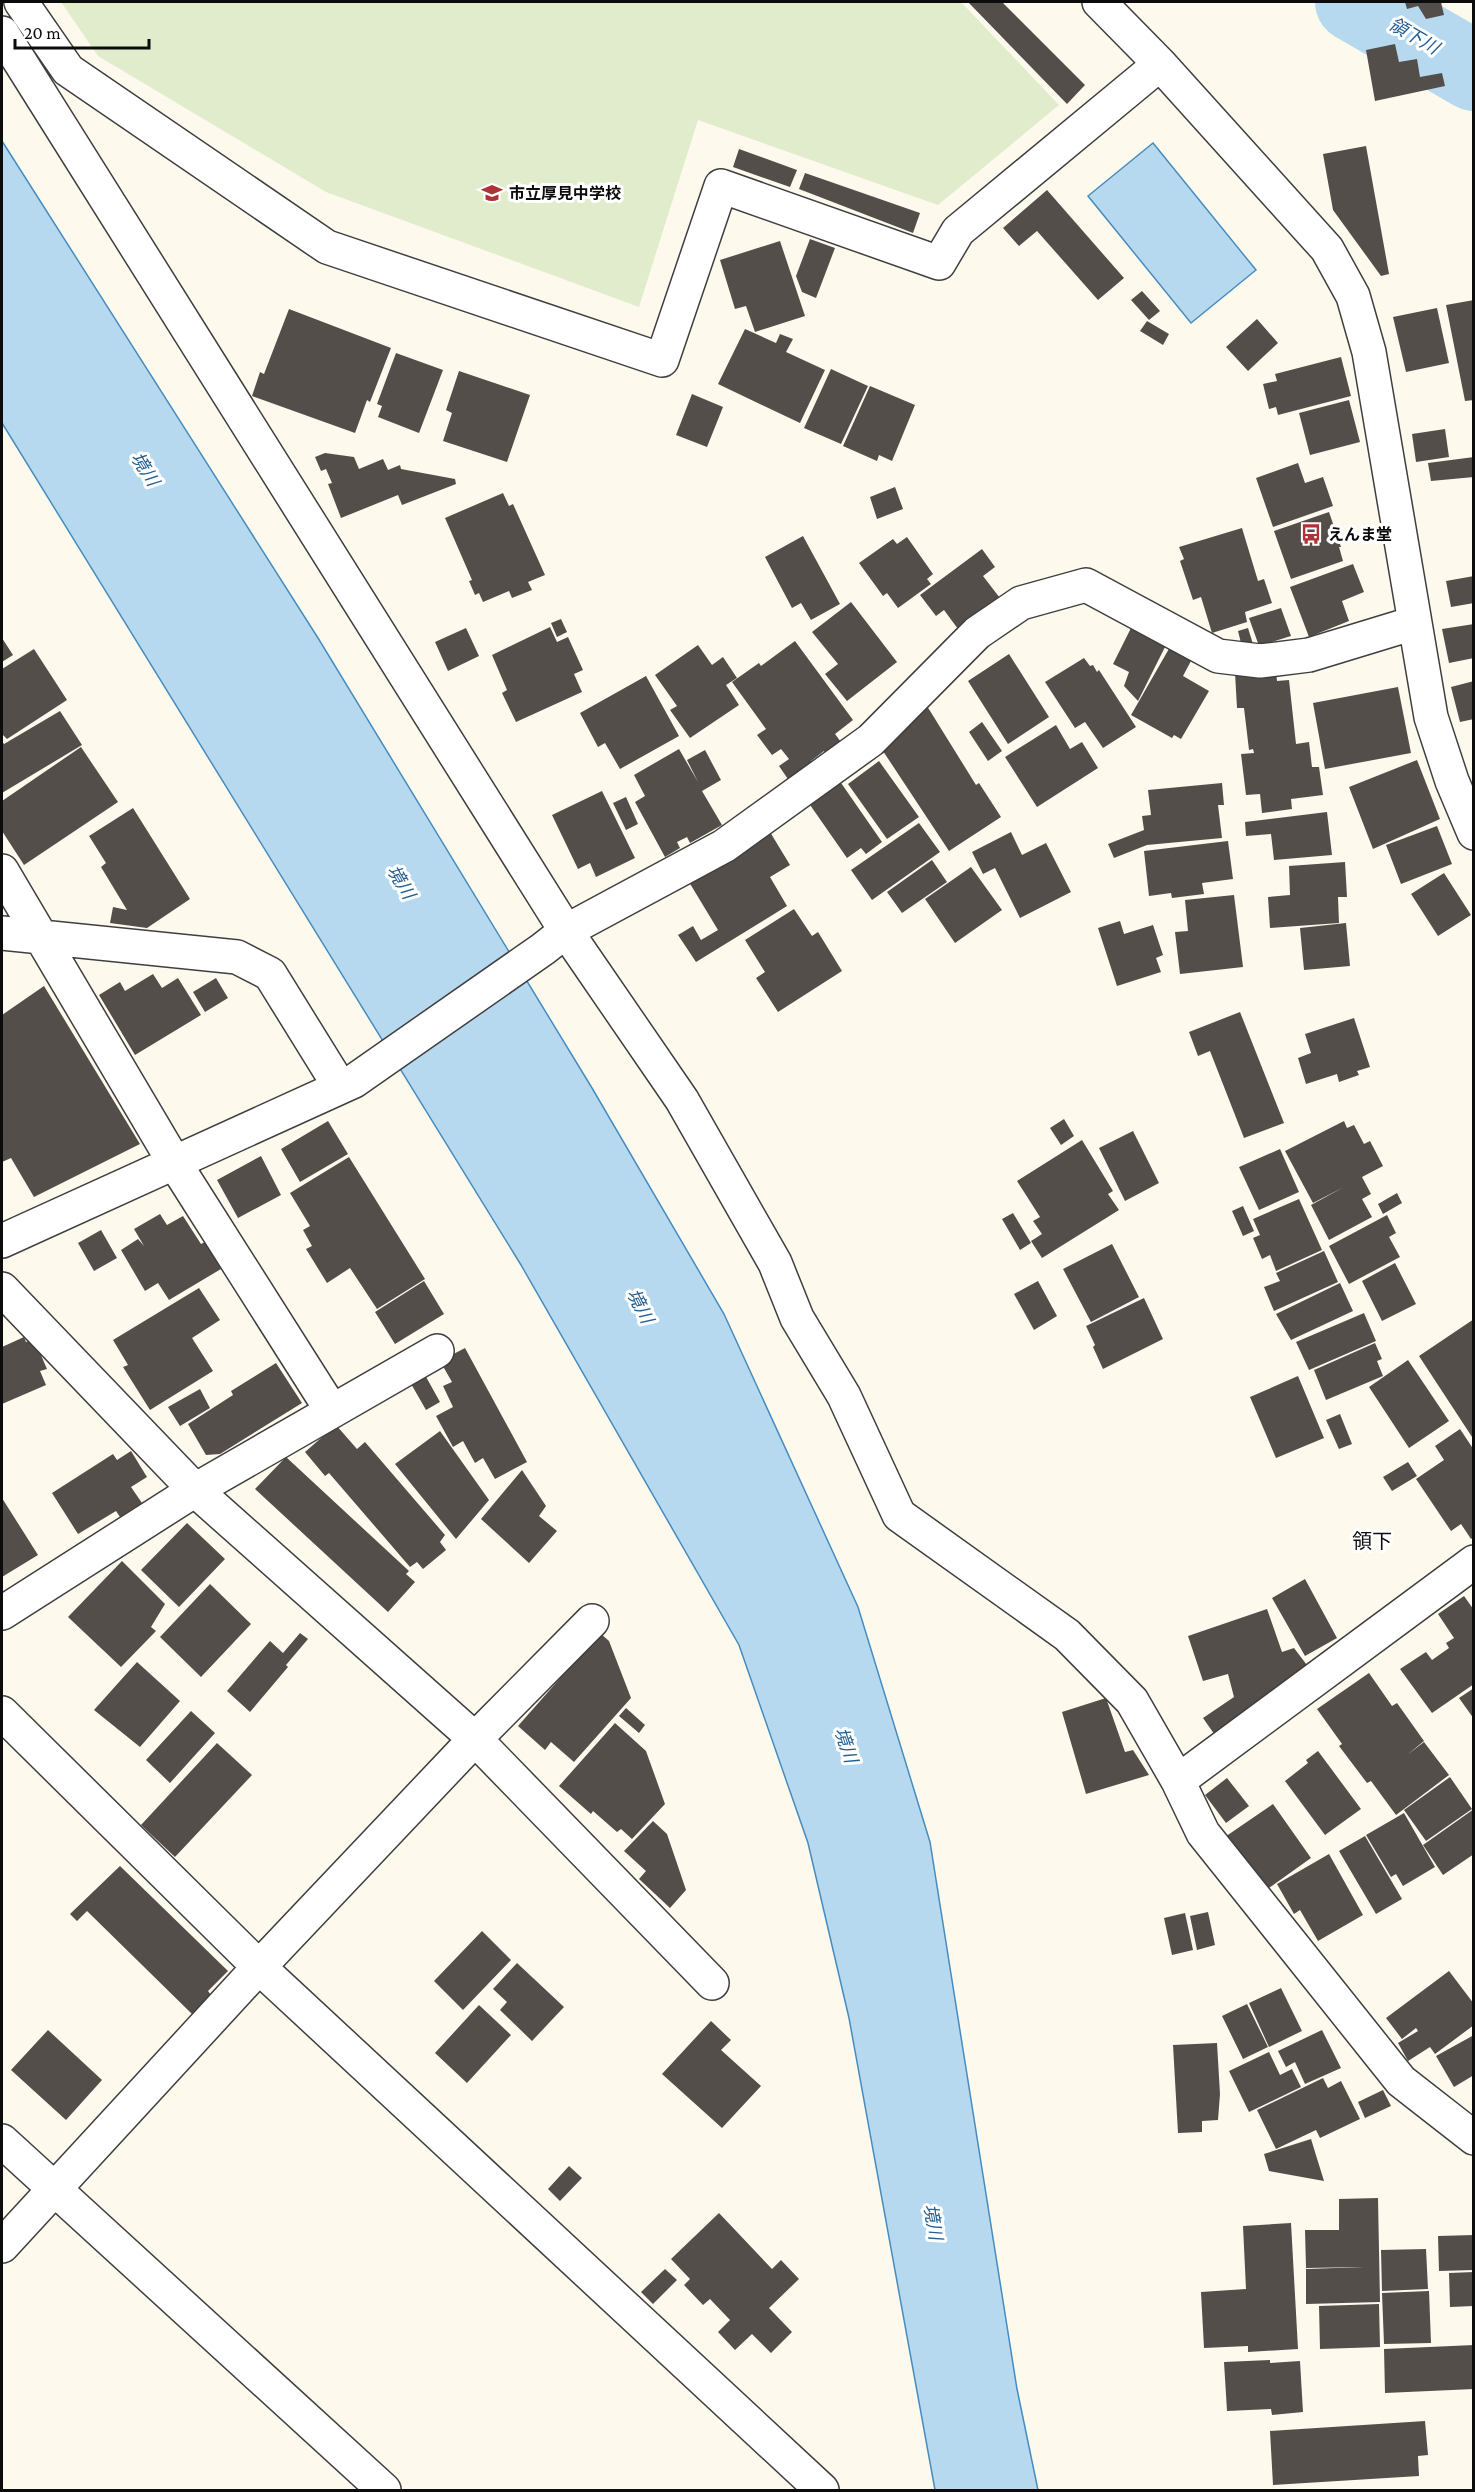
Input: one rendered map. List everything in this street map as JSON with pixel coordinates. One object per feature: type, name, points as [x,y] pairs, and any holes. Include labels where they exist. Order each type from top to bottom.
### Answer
[{"type":"street","points":[[21,2],[68,70],[327,247],[662,360],[721,186],[939,263],[958,231],[1160,64]]},
{"type":"street","points":[[1099,2],[1160,64],[1327,249],[1353,296],[1368,352],[1431,717],[1452,781],[1473,833]]},
{"type":"street","points":[[2,33],[555,940],[688,1111],[775,1263],[797,1318],[844,1396],[899,1515],[1067,1635],[1132,1701],[1178,1781],[1203,1833],[1401,2080],[1473,2138]]},
{"type":"street","points":[[2,1241],[347,1084],[555,940],[724,846],[872,740],[977,633],[1021,603],[1086,585],[1218,656],[1260,661],[1309,655],[1414,623]]},
{"type":"street","points":[[2,871],[174,1162],[332,1411]]},
{"type":"street","points":[[2,933],[237,957],[270,974],[347,1084]]},
{"type":"street","points":[[2,1289],[195,1490],[475,1739],[712,1983]]},
{"type":"street","points":[[2,1613],[195,1490],[437,1351]]},
{"type":"street","points":[[1178,1781],[1473,1562]]},
{"type":"street","points":[[2,2246],[259,1967],[475,1739],[592,1621]]},
{"type":"street","points":[[2,1713],[259,1967],[822,2490]]},
{"type":"street","points":[[2,2141],[54,2191],[384,2490]]},
{"type":"green space","name":"市立厚見中学校","points":[[61,2],[961,2],[1059,105],[938,205],[698,120],[639,307],[326,192],[98,56]]},
{"type":"water","name":"境川","points":[[2,141],[318,638],[592,1088],[724,1314],[858,1607],[930,1842],[1017,2389],[1038,2490],[935,2490],[849,2018],[808,1843],[739,1645],[521,1265],[2,423]]},
{"type":"water","points":[[1153,143],[1256,270],[1191,323],[1088,196]]},
{"type":"building","points":[[968,2],[1002,2],[1085,85],[1067,104]]},
{"type":"building","points":[[1405,2],[1441,2],[1444,15],[1426,19],[1418,6],[1407,9]]},
{"type":"building","points":[[1395,44],[1399,62],[1417,59],[1420,77],[1442,73],[1445,86],[1375,101],[1366,50]]},
{"type":"building","points":[[1366,146],[1389,274],[1381,276],[1333,210],[1323,154]]},
{"type":"building","points":[[739,149],[797,170],[790,187],[733,167]]},
{"type":"building","points":[[805,173],[920,213],[913,233],[799,189]]},
{"type":"building","points":[[1047,190],[1124,278],[1098,300],[1037,231],[1019,246],[1003,228]]},
{"type":"building","points":[[810,239],[835,248],[816,298],[802,292],[796,276]]},
{"type":"building","points":[[780,241],[805,316],[755,332],[746,306],[735,309],[720,260]]},
{"type":"building","points":[[1142,291],[1160,311],[1149,320],[1131,300]]},
{"type":"building","points":[[1474,300],[1474,400],[1465,401],[1446,305]]},
{"type":"building","points":[[1437,308],[1449,363],[1406,372],[1393,317]]},
{"type":"building","points":[[289,309],[391,348],[370,402],[367,400],[355,433],[252,396],[260,372],[264,374]]},
{"type":"building","points":[[1257,319],[1278,343],[1248,371],[1226,347]]},
{"type":"building","points":[[1147,321],[1169,334],[1163,345],[1140,331]]},
{"type":"building","points":[[745,329],[776,343],[780,334],[793,339],[786,352],[825,370],[800,423],[718,384]]},
{"type":"building","points":[[396,353],[443,370],[419,433],[378,417],[382,406],[377,404]]},
{"type":"building","points":[[1341,357],[1351,396],[1278,415],[1276,407],[1269,409],[1263,384],[1277,381],[1275,374]]},
{"type":"building","points":[[831,369],[868,386],[841,444],[804,428]]},
{"type":"building","points":[[459,371],[530,395],[507,462],[443,441],[452,413],[446,410]]},
{"type":"building","points":[[870,386],[915,405],[892,461],[879,455],[877,461],[843,446]]},
{"type":"building","points":[[692,394],[723,407],[707,447],[676,435]]},
{"type":"building","points":[[1349,400],[1360,442],[1310,455],[1299,413]]},
{"type":"building","points":[[1445,429],[1449,457],[1416,462],[1412,434]]},
{"type":"building","points":[[325,453],[354,457],[359,469],[383,459],[388,470],[400,465],[401,469],[455,479],[456,484],[402,505],[398,495],[341,518],[328,484],[332,483],[326,469],[321,471],[315,457]]},
{"type":"building","points":[[1474,457],[1474,477],[1431,481],[1428,463]]},
{"type":"building","points":[[1298,463],[1305,483],[1323,477],[1333,506],[1273,527],[1256,478]]},
{"type":"building","points":[[895,487],[903,509],[877,519],[870,497]]},
{"type":"building","points":[[503,493],[509,506],[513,504],[545,575],[528,582],[532,590],[512,598],[509,591],[483,602],[479,593],[475,595],[469,581],[472,580],[445,518]]},
{"type":"building","points":[[1329,512],[1341,547],[1339,547],[1343,561],[1291,579],[1274,531]]},
{"type":"building","points":[[1242,528],[1258,581],[1264,579],[1272,603],[1245,612],[1247,622],[1212,633],[1201,597],[1193,600],[1180,561],[1184,559],[1179,547]]},
{"type":"building","points":[[803,536],[840,604],[811,620],[801,603],[792,608],[765,557]]},
{"type":"building","points":[[907,537],[933,574],[927,579],[931,584],[898,608],[887,593],[883,596],[859,563],[893,539],[897,544]]},
{"type":"building","points":[[982,549],[995,567],[983,576],[1003,602],[961,633],[944,610],[936,616],[920,595]]},
{"type":"building","points":[[1353,564],[1364,592],[1342,601],[1349,621],[1309,637],[1290,587]]},
{"type":"building","points":[[1474,576],[1474,603],[1451,607],[1446,581]]},
{"type":"building","points":[[851,602],[897,662],[847,701],[825,674],[838,664],[812,632]]},
{"type":"building","points":[[1281,608],[1291,636],[1259,646],[1249,618]]},
{"type":"building","points":[[561,619],[567,632],[557,637],[551,623]]},
{"type":"building","points":[[1474,624],[1474,658],[1449,663],[1442,629]]},
{"type":"building","points":[[550,627],[557,642],[568,637],[583,670],[574,674],[582,692],[516,722],[502,693],[507,690],[492,655]]},
{"type":"building","points":[[466,628],[479,656],[448,671],[435,642]]},
{"type":"building","points":[[1131,628],[1166,645],[1138,701],[1124,686],[1129,672],[1113,664]]},
{"type":"building","points":[[1248,628],[1253,644],[1242,647],[1238,631]]},
{"type":"building","points":[[2,638],[13,655],[2,662]]},
{"type":"building","points":[[795,641],[853,720],[835,734],[844,746],[828,757],[824,751],[811,761],[816,768],[792,785],[779,766],[789,759],[781,749],[772,755],[757,735],[766,729],[732,682],[759,663],[761,666]]},
{"type":"building","points":[[698,645],[712,665],[723,657],[737,678],[726,685],[739,705],[690,738],[670,710],[677,706],[655,675]]},
{"type":"building","points":[[1170,647],[1192,659],[1183,676],[1209,691],[1181,739],[1174,735],[1172,738],[1131,715]]},
{"type":"building","points":[[34,649],[67,700],[7,739],[2,734],[2,669]]},
{"type":"building","points":[[1009,654],[1049,717],[1008,744],[968,681]]},
{"type":"building","points":[[1084,658],[1090,666],[1093,665],[1097,672],[1099,670],[1136,727],[1103,748],[1085,722],[1075,728],[1045,682]]},
{"type":"building","points":[[1276,671],[1277,681],[1289,680],[1296,744],[1309,742],[1312,767],[1319,767],[1323,795],[1291,799],[1292,809],[1262,813],[1260,794],[1246,795],[1241,754],[1254,753],[1253,749],[1249,750],[1244,708],[1237,708],[1235,673]]},
{"type":"building","points":[[646,676],[679,736],[620,769],[605,743],[598,747],[580,713]]},
{"type":"building","points":[[1474,681],[1474,719],[1460,722],[1451,687]]},
{"type":"building","points":[[1398,687],[1411,753],[1325,769],[1313,703]]},
{"type":"building","points":[[927,706],[976,785],[979,783],[1001,817],[949,851],[881,748]]},
{"type":"building","points":[[60,711],[82,745],[2,793],[2,741],[4,744]]},
{"type":"building","points":[[982,722],[1002,751],[988,761],[969,732]]},
{"type":"building","points":[[1056,725],[1070,749],[1082,742],[1098,768],[1037,807],[1005,757]]},
{"type":"building","points":[[81,747],[118,802],[24,865],[2,831],[2,801]]},
{"type":"building","points":[[679,749],[698,782],[687,760],[705,750],[721,780],[702,791],[722,825],[690,843],[687,837],[677,842],[680,848],[665,857],[635,802],[645,796],[634,775]]},
{"type":"building","points":[[1417,760],[1440,819],[1373,849],[1349,787]]},
{"type":"building","points":[[879,761],[919,817],[887,839],[848,784]]},
{"type":"building","points":[[839,780],[882,842],[866,854],[861,848],[847,858],[808,802]]},
{"type":"building","points":[[1222,783],[1224,805],[1218,805],[1222,838],[1147,845],[1114,858],[1108,844],[1144,830],[1142,816],[1151,815],[1148,790]]},
{"type":"building","points":[[602,791],[635,858],[596,877],[590,863],[578,869],[552,815]]},
{"type":"building","points":[[626,797],[638,824],[626,830],[613,803]]},
{"type":"building","points":[[133,808],[190,899],[147,928],[110,923],[113,907],[127,910],[101,867],[106,863],[89,836]]},
{"type":"building","points":[[1327,812],[1332,855],[1274,860],[1271,834],[1246,836],[1245,822]]},
{"type":"building","points":[[919,823],[940,852],[872,900],[851,870]]},
{"type":"building","points":[[1437,826],[1452,864],[1401,884],[1386,845]]},
{"type":"building","points":[[770,832],[790,865],[770,877],[787,906],[696,962],[678,935],[693,926],[701,940],[718,930],[689,882]]},
{"type":"building","points":[[1011,832],[1022,855],[1046,843],[1071,892],[1020,918],[995,868],[983,874],[972,852]]},
{"type":"building","points":[[1228,841],[1233,879],[1202,883],[1204,894],[1172,898],[1171,893],[1149,896],[1144,851]]},
{"type":"building","points":[[932,860],[947,882],[902,913],[887,892]]},
{"type":"building","points":[[1345,862],[1347,897],[1338,897],[1339,923],[1270,928],[1268,897],[1290,895],[1289,866]]},
{"type":"building","points":[[971,867],[1002,910],[955,943],[925,899]]},
{"type":"building","points":[[1444,873],[1471,915],[1438,936],[1411,894]]},
{"type":"building","points":[[1234,895],[1243,967],[1180,974],[1175,932],[1188,931],[1185,900]]},
{"type":"building","points":[[794,909],[812,936],[818,932],[842,971],[778,1012],[756,978],[765,972],[745,940]]},
{"type":"building","points":[[1120,921],[1124,934],[1153,925],[1163,955],[1156,958],[1161,972],[1117,986],[1098,928]]},
{"type":"building","points":[[1346,923],[1350,966],[1304,970],[1300,928]]},
{"type":"building","points":[[153,974],[162,988],[178,978],[201,1015],[135,1055],[99,995],[120,982],[125,991]]},
{"type":"building","points":[[216,978],[228,998],[205,1012],[193,992]]},
{"type":"building","points":[[44,986],[140,1144],[34,1197],[11,1158],[2,1162],[2,1015]]},
{"type":"building","points":[[1240,1012],[1284,1123],[1244,1138],[1210,1051],[1198,1056],[1189,1032]]},
{"type":"building","points":[[1354,1018],[1370,1067],[1357,1071],[1359,1075],[1339,1082],[1337,1074],[1306,1084],[1298,1058],[1311,1053],[1305,1034]]},
{"type":"building","points":[[1064,1119],[1074,1136],[1061,1145],[1050,1128]]},
{"type":"building","points":[[328,1121],[348,1154],[300,1182],[281,1149]]},
{"type":"building","points":[[1344,1121],[1347,1128],[1354,1125],[1364,1144],[1370,1141],[1383,1166],[1362,1177],[1371,1194],[1362,1199],[1372,1217],[1329,1240],[1311,1205],[1344,1187],[1313,1203],[1285,1151]]},
{"type":"building","points":[[1133,1131],[1159,1183],[1125,1201],[1099,1148]]},
{"type":"building","points":[[1082,1140],[1113,1191],[1108,1194],[1119,1210],[1042,1258],[1031,1241],[1042,1234],[1033,1221],[1040,1217],[1017,1181]]},
{"type":"building","points":[[1280,1149],[1299,1192],[1259,1210],[1239,1167]]},
{"type":"building","points":[[261,1156],[281,1195],[238,1218],[217,1180]]},
{"type":"building","points":[[349,1157],[425,1279],[377,1309],[350,1268],[327,1283],[306,1249],[312,1246],[303,1230],[310,1226],[290,1193]]},
{"type":"building","points":[[1397,1193],[1402,1203],[1383,1214],[1378,1204]]},
{"type":"building","points":[[1299,1199],[1322,1250],[1276,1271],[1270,1255],[1262,1259],[1253,1238],[1260,1235],[1253,1219]]},
{"type":"building","points":[[1243,1206],[1254,1231],[1243,1236],[1232,1211]]},
{"type":"building","points":[[1013,1213],[1031,1243],[1020,1250],[1002,1219]]},
{"type":"building","points":[[160,1214],[167,1225],[183,1216],[201,1244],[205,1242],[221,1269],[169,1300],[158,1283],[145,1291],[121,1250],[138,1239],[144,1246],[134,1229]]},
{"type":"building","points":[[1387,1215],[1396,1233],[1389,1237],[1400,1257],[1349,1284],[1329,1246]]},
{"type":"building","points":[[101,1230],[117,1258],[94,1271],[78,1243]]},
{"type":"building","points":[[1112,1244],[1139,1297],[1091,1322],[1063,1269]]},
{"type":"building","points":[[1324,1251],[1338,1282],[1274,1311],[1264,1287],[1280,1281],[1276,1273]]},
{"type":"building","points":[[1395,1263],[1416,1304],[1382,1321],[1362,1281]]},
{"type":"building","points":[[424,1281],[444,1314],[395,1344],[375,1312]]},
{"type":"building","points":[[1038,1281],[1057,1316],[1034,1330],[1014,1294]]},
{"type":"building","points":[[1340,1283],[1353,1311],[1291,1340],[1276,1314]]},
{"type":"building","points":[[199,1288],[220,1320],[192,1338],[213,1371],[150,1410],[123,1367],[128,1365],[113,1340]]},
{"type":"building","points":[[1144,1298],[1163,1339],[1103,1369],[1086,1326]]},
{"type":"building","points":[[1364,1313],[1376,1341],[1309,1370],[1296,1342]]},
{"type":"building","points":[[1474,1319],[1474,1440],[1419,1356]]},
{"type":"building","points":[[24,1337],[26,1342],[34,1339],[47,1369],[40,1371],[46,1385],[2,1404],[2,1347]]},
{"type":"building","points":[[1375,1343],[1382,1359],[1377,1361],[1383,1376],[1326,1400],[1314,1370]]},
{"type":"building","points":[[465,1348],[527,1462],[495,1479],[483,1458],[475,1463],[463,1441],[453,1447],[436,1416],[453,1407],[443,1386],[452,1382],[440,1361]]},
{"type":"building","points":[[1408,1360],[1449,1421],[1409,1448],[1369,1387]]},
{"type":"building","points":[[276,1363],[302,1403],[220,1454],[206,1455],[188,1424],[233,1395],[231,1391]]},
{"type":"building","points":[[425,1375],[440,1402],[426,1410],[410,1382]]},
{"type":"building","points":[[1298,1376],[1324,1438],[1276,1458],[1250,1397]]},
{"type":"building","points":[[200,1389],[210,1408],[180,1426],[168,1407]]},
{"type":"building","points":[[1340,1414],[1352,1444],[1339,1449],[1326,1420]]},
{"type":"building","points":[[336,1425],[357,1449],[365,1442],[445,1535],[440,1542],[446,1550],[423,1569],[417,1562],[410,1567],[329,1473],[325,1476],[305,1452]]},
{"type":"building","points":[[1460,1429],[1474,1450],[1474,1537],[1471,1539],[1461,1524],[1451,1531],[1416,1479],[1444,1460],[1435,1446]]},
{"type":"building","points":[[440,1431],[489,1500],[456,1539],[395,1464]]},
{"type":"building","points":[[131,1451],[147,1477],[131,1487],[142,1503],[120,1517],[116,1511],[78,1534],[52,1493],[113,1454],[117,1460]]},
{"type":"building","points":[[286,1457],[409,1571],[406,1574],[415,1582],[388,1612],[255,1489]]},
{"type":"building","points":[[1408,1462],[1417,1476],[1392,1491],[1383,1477]]},
{"type":"building","points":[[522,1470],[546,1506],[539,1516],[557,1531],[529,1563],[481,1519]]},
{"type":"building","points":[[2,1498],[38,1555],[2,1577]]},
{"type":"building","points":[[187,1523],[225,1559],[179,1607],[141,1570]]},
{"type":"building","points":[[122,1561],[165,1604],[151,1627],[156,1631],[121,1667],[68,1617]]},
{"type":"building","points":[[1305,1579],[1337,1638],[1305,1656],[1272,1598]]},
{"type":"building","points":[[210,1584],[251,1624],[201,1677],[160,1637]]},
{"type":"building","points":[[1464,1596],[1474,1610],[1474,1684],[1432,1713],[1400,1669],[1426,1652],[1432,1660],[1449,1648],[1446,1643],[1454,1638],[1438,1614]]},
{"type":"building","points":[[1267,1609],[1282,1652],[1294,1648],[1313,1673],[1269,1693],[1271,1700],[1217,1738],[1203,1718],[1234,1697],[1228,1674],[1203,1681],[1188,1636]]},
{"type":"building","points":[[300,1633],[308,1639],[250,1712],[227,1691],[270,1641],[283,1653]]},
{"type":"building","points":[[600,1633],[609,1641],[631,1698],[574,1762],[551,1742],[545,1750],[518,1726]]},
{"type":"building","points":[[137,1662],[180,1701],[140,1747],[94,1710]]},
{"type":"building","points":[[1369,1673],[1392,1706],[1397,1703],[1424,1741],[1407,1755],[1424,1742],[1449,1775],[1396,1815],[1371,1781],[1367,1783],[1339,1746],[1342,1744],[1317,1709]]},
{"type":"building","points":[[1474,1688],[1474,1719],[1459,1698]]},
{"type":"building","points":[[1106,1698],[1125,1752],[1133,1750],[1149,1775],[1086,1794],[1062,1712]]},
{"type":"building","points":[[626,1708],[645,1725],[639,1733],[619,1716]]},
{"type":"building","points":[[191,1711],[215,1733],[170,1783],[146,1760]]},
{"type":"building","points":[[615,1723],[646,1751],[665,1804],[632,1839],[621,1829],[617,1832],[593,1811],[591,1814],[559,1786]]},
{"type":"building","points":[[217,1743],[252,1775],[175,1857],[141,1825]]},
{"type":"building","points":[[1318,1751],[1361,1809],[1325,1835],[1285,1781],[1308,1763],[1306,1760]]},
{"type":"building","points":[[1450,1777],[1472,1809],[1426,1841],[1404,1810]]},
{"type":"building","points":[[1227,1778],[1249,1806],[1226,1823],[1205,1795]]},
{"type":"building","points":[[1273,1804],[1311,1858],[1259,1895],[1219,1841]]},
{"type":"building","points":[[1474,1809],[1474,1854],[1443,1875],[1423,1845]]},
{"type":"building","points":[[1404,1813],[1435,1867],[1403,1886],[1396,1874],[1391,1877],[1366,1835]]},
{"type":"building","points":[[653,1821],[667,1834],[686,1890],[670,1908],[639,1879],[646,1871],[624,1851]]},
{"type":"building","points":[[1365,1836],[1402,1899],[1376,1914],[1339,1851]]},
{"type":"building","points":[[1329,1854],[1363,1915],[1318,1941],[1300,1910],[1294,1914],[1277,1884]]},
{"type":"building","points":[[120,1866],[228,1971],[208,1991],[211,1995],[192,2014],[87,1911],[77,1921],[70,1914]]},
{"type":"building","points":[[1208,1912],[1215,1945],[1197,1950],[1190,1916]]},
{"type":"building","points":[[1185,1913],[1193,1950],[1172,1955],[1164,1918]]},
{"type":"building","points":[[482,1931],[511,1960],[463,2010],[434,1981]]},
{"type":"building","points":[[517,1963],[564,2007],[532,2041],[500,2010],[507,2002],[493,1989]]},
{"type":"building","points":[[1449,1971],[1474,2004],[1474,2025],[1435,2054],[1430,2047],[1408,2061],[1398,2043],[1418,2031],[1416,2028],[1402,2039],[1386,2018]]},
{"type":"building","points":[[1281,1988],[1302,2031],[1269,2047],[1249,2003]]},
{"type":"building","points":[[1247,2004],[1268,2047],[1243,2059],[1222,2016]]},
{"type":"building","points":[[479,2005],[511,2035],[467,2083],[435,2053]]},
{"type":"building","points":[[711,2021],[731,2040],[721,2050],[761,2086],[722,2128],[662,2074]]},
{"type":"building","points":[[48,2030],[102,2080],[66,2120],[11,2070]]},
{"type":"building","points":[[1322,2030],[1341,2068],[1305,2084],[1295,2062],[1286,2067],[1278,2051]]},
{"type":"building","points":[[1474,2035],[1474,2075],[1454,2087],[1436,2056]]},
{"type":"building","points":[[1217,2043],[1220,2094],[1218,2120],[1202,2121],[1202,2132],[1178,2133],[1173,2045]]},
{"type":"building","points":[[1269,2052],[1280,2075],[1292,2069],[1301,2087],[1249,2112],[1229,2071]]},
{"type":"building","points":[[1323,2078],[1328,2088],[1341,2081],[1360,2119],[1320,2138],[1316,2130],[1276,2149],[1257,2110]]},
{"type":"building","points":[[1383,2090],[1391,2106],[1365,2118],[1358,2102]]},
{"type":"building","points":[[1311,2139],[1324,2181],[1269,2171],[1264,2154]]},
{"type":"building","points":[[569,2166],[582,2178],[560,2201],[548,2189]]},
{"type":"building","points":[[1378,2198],[1380,2302],[1306,2304],[1306,2269],[1364,2267],[1306,2268],[1305,2230],[1339,2230],[1339,2199]]},
{"type":"building","points":[[719,2213],[772,2269],[781,2260],[799,2279],[769,2308],[792,2332],[771,2353],[752,2334],[735,2350],[718,2332],[730,2320],[710,2299],[703,2305],[684,2285],[690,2279],[671,2259]]},
{"type":"building","points":[[1291,2223],[1298,2349],[1248,2352],[1248,2346],[1204,2348],[1201,2292],[1246,2289],[1243,2226]]},
{"type":"building","points":[[1474,2235],[1474,2270],[1439,2271],[1438,2236]]},
{"type":"building","points":[[1426,2249],[1428,2289],[1382,2291],[1381,2250]]},
{"type":"building","points":[[665,2269],[677,2280],[653,2304],[641,2292]]},
{"type":"building","points":[[1474,2272],[1474,2306],[1450,2307],[1449,2273]]},
{"type":"building","points":[[1429,2291],[1431,2343],[1384,2344],[1382,2293]]},
{"type":"building","points":[[1379,2304],[1380,2347],[1320,2349],[1319,2306]]},
{"type":"building","points":[[1474,2345],[1474,2389],[1385,2393],[1384,2349]]},
{"type":"building","points":[[1270,2360],[1270,2363],[1300,2361],[1303,2412],[1272,2415],[1271,2409],[1227,2411],[1224,2362]]},
{"type":"building","points":[[1425,2421],[1428,2455],[1418,2456],[1419,2476],[1273,2485],[1270,2431]]},
{"type":"waterway","name":"領下川","points":[[1355,2],[1474,71]]},
{"type":"place","name":"市立厚見中学校","points":[[492,193]]},
{"type":"place","name":"えんま堂","points":[[1311,534]]},
{"type":"district","name":"領下","points":[[1372,1541]]}]
